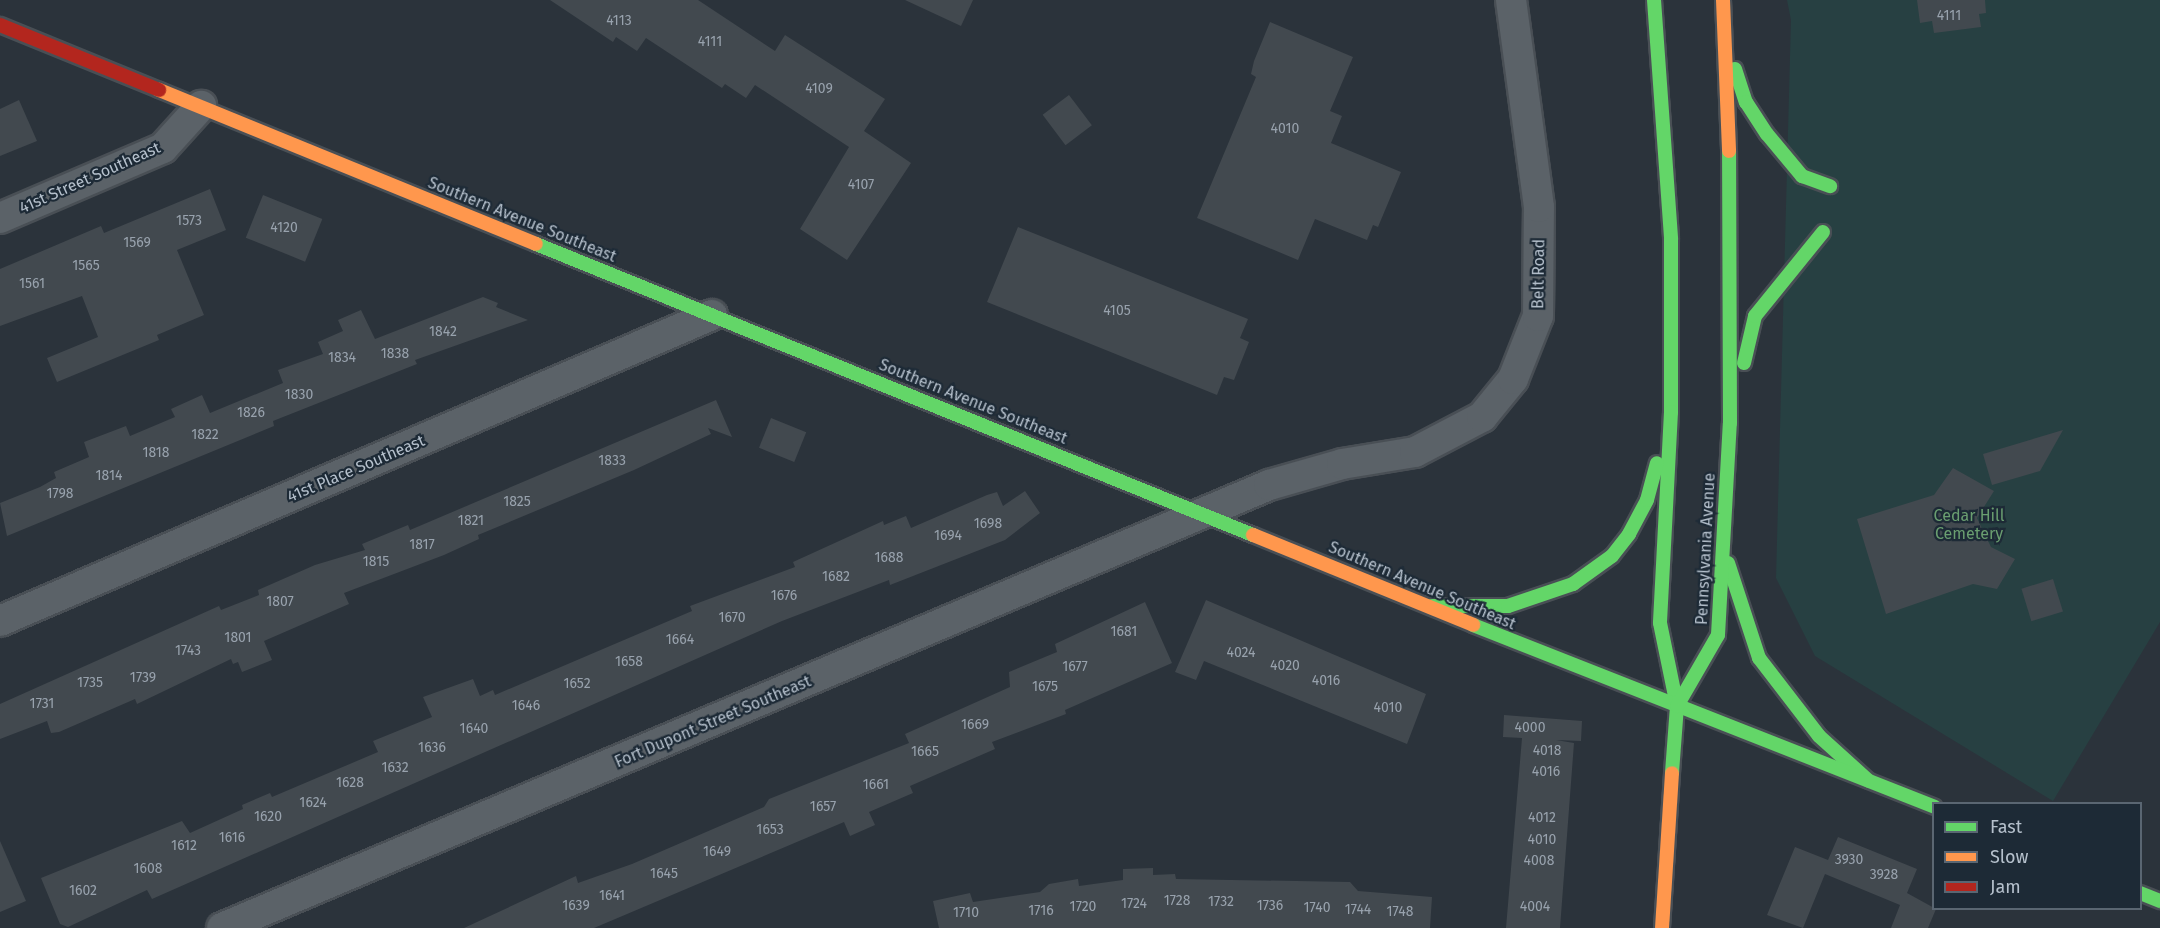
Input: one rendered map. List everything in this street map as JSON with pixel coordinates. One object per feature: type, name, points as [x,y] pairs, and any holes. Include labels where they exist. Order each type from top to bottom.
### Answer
[{"type":"main road","points":[[1654,0],[1671,239],[1671,412],[1660,623],[1677,706],[1662,928]]},
{"type":"main road","name":"Pennsylvania Avenue","points":[[1677,706],[1718,635],[1730,423],[1731,198],[1723,0]]},
{"type":"main road","name":"Southern Avenue Southeast","points":[[0,25],[1677,706],[1932,806]]},
{"type":"main road","points":[[1726,43],[1746,102],[1767,134],[1802,176],[1830,186]]},
{"type":"main road","points":[[1730,423],[1755,316],[1823,232]]},
{"type":"main road","points":[[1432,606],[1477,609],[1533,599],[1573,584],[1612,556],[1647,500],[1671,412]]},
{"type":"main road","points":[[1722,544],[1759,658],[1820,736],[1869,781]]},
{"type":"main road","points":[[2142,894],[2160,901]]},
{"type":"street","name":"Belt Road","points":[[1204,514],[1286,478],[1405,454],[1444,440],[1482,417],[1513,380],[1538,316],[1540,265],[1539,207],[1511,0]]},
{"type":"street","name":"41st Street Southeast","points":[[0,218],[163,148],[201,106]]},
{"type":"street","name":"41st Place Southeast","points":[[0,621],[712,315]]},
{"type":"street","name":"Fort Dupont Street Southeast","points":[[222,928],[1204,514]]},
{"type":"green space","name":"Cedar Hill Cemetery","points":[[1787,0],[2160,0],[2160,622],[2053,801],[1815,656],[1776,578],[1791,20]]},
{"type":"building","points":[[550,0],[698,0],[775,51],[785,35],[885,99],[864,131],[911,163],[847,260],[800,229],[849,147],[755,85],[746,98],[725,84],[722,88],[646,38],[637,51],[616,37],[613,42]]},
{"type":"building","points":[[905,0],[973,0],[961,26]]},
{"type":"building","points":[[1917,0],[1985,0],[1986,13],[1979,14],[1981,27],[1934,33],[1932,21],[1920,23]]},
{"type":"building","points":[[1270,22],[1353,57],[1330,111],[1342,116],[1331,143],[1401,172],[1378,227],[1373,225],[1367,240],[1315,219],[1298,260],[1197,218],[1256,77],[1251,74],[1254,61]]},
{"type":"building","points":[[1069,95],[1092,125],[1066,145],[1043,115]]},
{"type":"building","points":[[19,100],[37,141],[0,156],[0,109]]},
{"type":"building","points":[[210,189],[226,230],[177,250],[204,315],[157,335],[159,340],[57,382],[47,358],[98,337],[82,296],[0,326],[0,269],[101,226],[104,233]]},
{"type":"building","points":[[263,195],[322,219],[305,262],[246,238]]},
{"type":"building","points":[[1018,227],[1248,319],[1240,338],[1249,342],[1234,380],[1224,377],[1217,395],[987,302]]},
{"type":"building","points":[[483,297],[498,303],[496,307],[528,320],[415,360],[417,364],[273,421],[274,426],[7,536],[0,503],[40,487],[56,478],[54,472],[89,457],[84,442],[126,426],[130,436],[175,417],[171,409],[202,395],[210,413],[283,383],[278,370],[323,354],[318,342],[343,331],[338,320],[361,310],[375,339]]},
{"type":"building","points":[[716,400],[732,437],[708,428],[711,434],[634,470],[478,535],[479,539],[444,555],[344,593],[349,604],[264,641],[272,660],[242,672],[238,662],[233,664],[231,659],[137,704],[135,699],[59,732],[51,733],[47,721],[0,739],[0,704],[219,606],[221,610],[259,595],[258,590],[315,565],[365,550],[362,544],[408,525],[410,530]]},
{"type":"building","points":[[771,418],[806,432],[794,462],[759,448]]},
{"type":"building","points":[[2063,430],[2040,471],[1992,485],[1983,454]]},
{"type":"building","points":[[1953,468],[1994,491],[1977,518],[1991,547],[2015,559],[1997,589],[1973,584],[1886,614],[1857,519],[1934,495]]},
{"type":"building","points":[[1025,491],[1040,513],[1005,540],[890,585],[889,580],[782,621],[152,899],[147,890],[68,927],[60,924],[41,878],[182,821],[190,833],[243,809],[242,805],[270,793],[272,797],[378,752],[373,741],[432,717],[423,697],[473,679],[480,696],[493,690],[495,695],[692,611],[690,606],[795,567],[793,562],[883,521],[884,525],[906,516],[911,528],[987,495],[997,492],[1003,506]]},
{"type":"building","points":[[2053,579],[2063,612],[2031,621],[2021,589]]},
{"type":"building","points":[[1206,600],[1426,694],[1407,744],[1204,661],[1196,680],[1175,672]]},
{"type":"building","points":[[1145,602],[1172,663],[1065,710],[1066,714],[992,742],[995,749],[910,786],[913,793],[869,812],[875,825],[850,836],[844,822],[594,928],[464,928],[576,876],[578,883],[632,864],[764,807],[769,799],[909,743],[905,734],[1010,687],[1009,672],[1057,652],[1055,644]]},
{"type":"building","points":[[1504,715],[1582,721],[1581,741],[1556,740],[1574,743],[1560,928],[1506,928],[1522,738],[1503,737]]},
{"type":"building","points":[[1838,837],[1917,869],[1907,893],[1932,907],[1932,910],[1936,910],[1928,928],[1891,928],[1900,905],[1825,874],[1803,928],[1767,915],[1795,847],[1828,860]]},
{"type":"building","points":[[0,841],[26,901],[0,912]]},
{"type":"building","points":[[1153,868],[1153,875],[1175,874],[1176,879],[1350,882],[1358,891],[1432,897],[1430,928],[939,928],[933,901],[970,893],[973,902],[1040,892],[1049,884],[1078,879],[1079,886],[1123,880],[1123,869]]},
{"type":"traffic: fast","points":[[1654,0],[1671,239],[1671,412],[1660,623],[1677,706],[1672,773]]},
{"type":"traffic: fast","points":[[1735,69],[1746,102],[1767,134],[1802,176],[1830,186]]},
{"type":"traffic: fast","points":[[1677,706],[1718,635],[1730,423],[1729,151]]},
{"type":"traffic: fast","points":[[1744,363],[1755,316],[1823,232]]},
{"type":"traffic: fast","points":[[536,244],[1253,535]]},
{"type":"traffic: fast","points":[[1432,606],[1508,606],[1573,584],[1612,556],[1629,534],[1647,500],[1657,463]]},
{"type":"traffic: fast","points":[[1728,563],[1759,658],[1819,736],[1869,781]]},
{"type":"traffic: fast","points":[[1473,625],[1932,806]]},
{"type":"traffic: fast","points":[[2142,894],[2160,901]]},
{"type":"traffic: slow","points":[[1723,0],[1729,151]]},
{"type":"traffic: slow","points":[[159,90],[536,244]]},
{"type":"traffic: slow","points":[[1253,535],[1473,625]]},
{"type":"traffic: slow","points":[[1662,928],[1672,773]]},
{"type":"traffic: jam","points":[[0,25],[159,90]]}]
